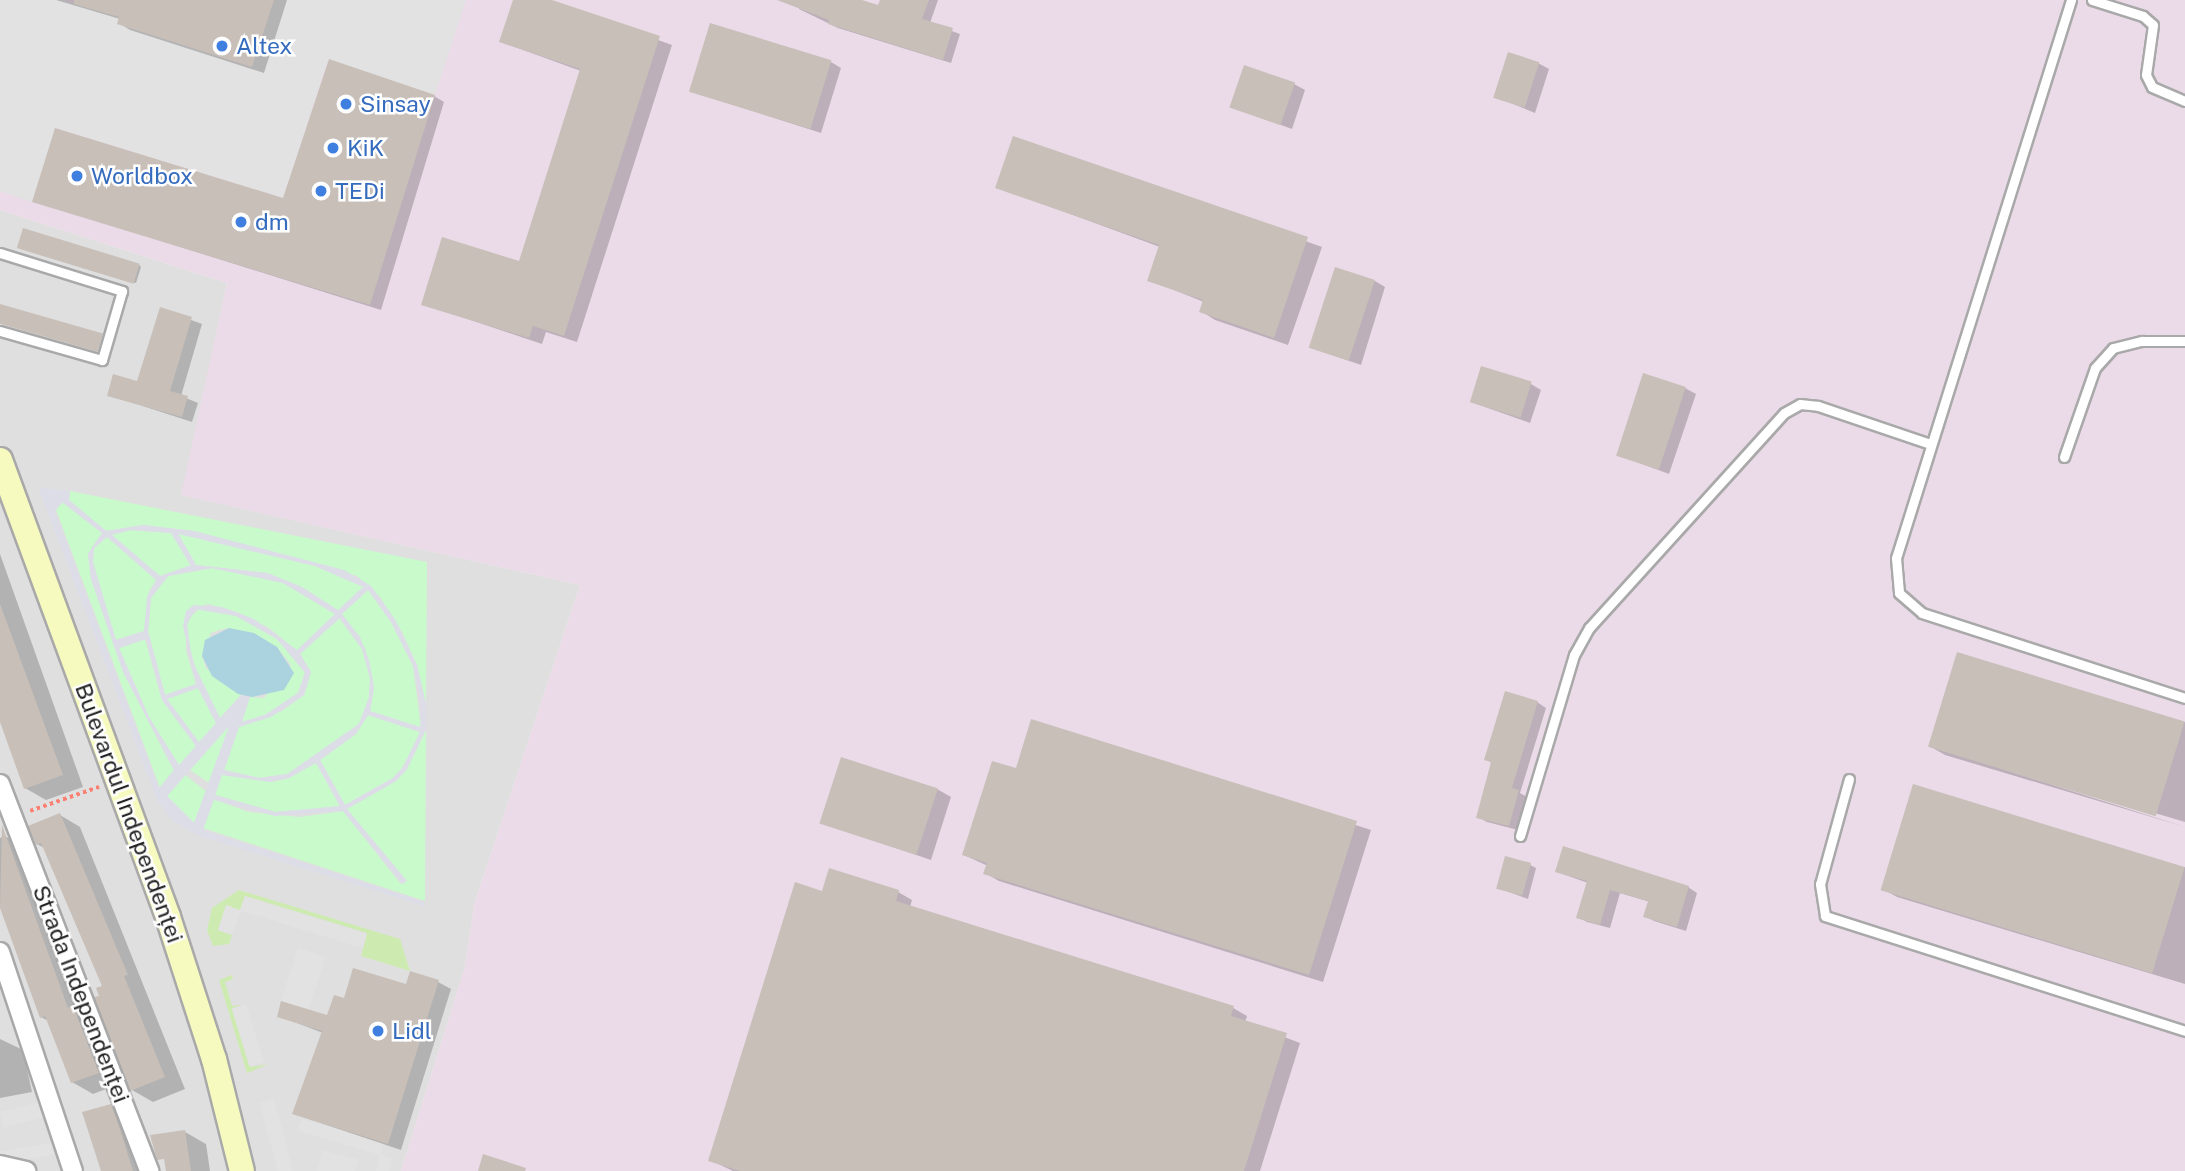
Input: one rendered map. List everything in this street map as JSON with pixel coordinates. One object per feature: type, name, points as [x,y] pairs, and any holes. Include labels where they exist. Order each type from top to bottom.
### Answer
[{"type":"main road","name":"Bulevardul Independenței","points":[[0,460],[186,970],[242,1171]]},
{"type":"street","name":"Strada Independenței","points":[[0,784],[7,819],[149,1171]]},
{"type":"street","points":[[0,952],[73,1171]]},
{"type":"street","points":[[0,1165],[26,1171]]},
{"type":"lane","points":[[2071,0],[1896,558],[1899,593],[1922,612],[2185,698]]},
{"type":"lane","points":[[2092,0],[2143,16],[2153,25],[2146,75],[2152,87],[2185,101]]},
{"type":"lane","points":[[0,253],[122,291],[102,360],[0,331]]},
{"type":"lane","points":[[2064,457],[2095,368],[2113,348],[2142,341],[2185,341]]},
{"type":"lane","points":[[1520,836],[1574,655],[1589,628],[1784,413],[1800,404],[1818,406],[1930,444]]},
{"type":"lane","points":[[1849,779],[1819,884],[1825,916],[2185,1031]]},
{"type":"path","points":[[7,819],[117,781]]},
{"type":"shaded area","points":[[0,0],[2185,0],[2185,1171],[401,1171],[465,967],[474,905],[580,585],[181,495],[227,283],[0,210]]},
{"type":"shaded area","points":[[0,0],[62,0],[119,17],[117,24],[252,67],[274,0],[466,0],[435,95],[328,60],[283,198],[56,128],[32,202],[0,191]]},
{"type":"shaded area","points":[[0,210],[227,283],[182,495],[580,585],[474,905],[465,967],[401,1171],[0,1171]]},
{"type":"shaded area","points":[[38,487],[70,491],[69,500],[106,531],[143,525],[194,531],[344,570],[371,586],[395,619],[417,665],[426,704],[426,730],[407,769],[396,781],[347,809],[407,881],[402,884],[343,811],[275,816],[214,800],[203,830],[424,902],[424,906],[196,835],[171,819],[157,800]],"holes":[[[62,502],[102,533],[88,554],[91,579],[123,672],[174,770],[159,788],[55,511]],[[130,530],[171,533],[191,565],[160,576],[112,535]],[[178,534],[315,566],[363,587],[338,610],[302,587],[267,573],[196,565]],[[107,537],[156,580],[147,597],[144,631],[116,640],[93,562],[94,548]],[[212,568],[283,583],[335,614],[297,650],[254,619],[222,607],[194,605],[186,611],[183,626],[196,684],[165,695],[148,631],[151,598],[168,576]],[[368,590],[391,622],[413,666],[421,705],[420,727],[370,711],[374,687],[369,660],[360,637],[342,614]],[[195,609],[236,616],[277,639],[305,673],[298,693],[265,715],[242,722],[250,697],[241,695],[220,718],[192,660],[187,625]],[[340,618],[362,649],[370,678],[369,697],[359,724],[287,774],[259,778],[224,770],[239,727],[271,717],[304,695],[311,672],[300,654]],[[146,639],[162,700],[196,746],[179,765],[149,717],[119,648]],[[198,688],[216,723],[199,742],[167,699]],[[368,715],[420,732],[403,767],[393,778],[345,805],[320,760],[356,734]],[[229,726],[194,823],[167,796]],[[316,763],[340,806],[275,812],[215,795],[222,775],[270,782],[289,778]]]},
{"type":"shaded area","points":[[245,896],[367,934],[363,948],[241,911],[232,935],[218,930],[226,905],[240,910]]},
{"type":"shaded area","points":[[298,948],[326,957],[308,1010],[281,1001]]},
{"type":"shaded area","points":[[246,1004],[264,1062],[249,1067],[232,1008]]},
{"type":"shaded area","points":[[274,1099],[293,1170],[278,1171],[260,1103]]},
{"type":"shaded area","points":[[43,1101],[47,1117],[4,1127],[0,1112]]},
{"type":"shaded area","points":[[302,1119],[384,1143],[381,1155],[392,1158],[389,1171],[376,1171],[380,1155],[298,1131]]},
{"type":"shaded area","points":[[52,1143],[54,1155],[3,1163],[1,1151]]},
{"type":"shaded area","points":[[323,1150],[359,1160],[355,1171],[317,1171]]},
{"type":"green space","points":[[70,491],[427,562],[426,704],[417,665],[402,632],[380,597],[357,576],[194,531],[143,525],[106,531],[69,500]]},
{"type":"green space","points":[[62,502],[102,533],[88,554],[91,579],[123,672],[174,771],[160,788],[56,510]]},
{"type":"green space","points":[[130,530],[171,533],[191,566],[160,576],[111,535]]},
{"type":"green space","points":[[178,533],[315,566],[364,587],[338,611],[302,587],[267,573],[196,565]]},
{"type":"green space","points":[[107,537],[157,580],[149,591],[144,631],[115,640],[93,562],[94,548]]},
{"type":"green space","points":[[212,568],[283,583],[335,614],[297,651],[269,628],[237,612],[208,604],[186,611],[186,651],[196,684],[165,695],[148,631],[151,598],[168,576]]},
{"type":"green space","points":[[368,590],[391,622],[413,666],[421,728],[370,711],[374,687],[365,648],[342,614]]},
{"type":"green space","points":[[200,608],[236,616],[277,639],[305,672],[298,693],[265,715],[241,722],[250,697],[264,698],[291,665],[277,647],[229,628],[219,630],[211,633],[202,656],[206,668],[241,695],[220,718],[198,677],[188,641],[187,620]]},
{"type":"green space","points":[[339,618],[362,649],[370,678],[369,697],[359,724],[288,774],[259,778],[224,770],[239,727],[282,711],[304,695],[311,672],[300,654]]},
{"type":"green space","points":[[145,639],[162,700],[196,746],[179,766],[149,717],[119,648]]},
{"type":"green space","points":[[198,688],[216,723],[199,743],[167,699]]},
{"type":"green space","points":[[368,715],[420,732],[403,767],[393,778],[345,805],[320,760],[356,734]]},
{"type":"green space","points":[[231,724],[209,783],[190,770]]},
{"type":"green space","points":[[426,730],[425,901],[203,828],[213,799],[249,812],[300,817],[343,811],[401,884],[406,880],[347,809],[396,781],[407,769]]},
{"type":"green space","points":[[316,762],[340,807],[275,812],[215,795],[222,775],[271,782],[289,778]]},
{"type":"green space","points":[[185,775],[206,791],[194,823],[167,796]]},
{"type":"green space","points":[[239,890],[400,939],[410,971],[361,956],[367,933],[245,896],[240,911],[226,906],[218,930],[232,935],[229,944],[213,946],[207,930],[212,908]]},
{"type":"green space","points":[[232,975],[233,979],[225,982],[232,1006],[242,1005],[233,1008],[251,1067],[268,1064],[247,1073],[219,980]]},
{"type":"water","points":[[229,628],[254,633],[277,647],[294,673],[284,690],[252,697],[238,694],[212,676],[202,656],[205,640]]},
{"type":"building","name":"Altex","points":[[74,0],[274,0],[252,67],[117,24],[119,17],[74,4]]},
{"type":"building","points":[[513,0],[552,0],[660,36],[564,336],[533,326],[529,338],[421,305],[442,237],[519,261],[580,69],[499,42]]},
{"type":"building","points":[[777,0],[862,0],[878,5],[880,0],[929,0],[922,19],[953,28],[943,60],[828,24],[829,20]]},
{"type":"building","points":[[710,23],[831,60],[810,129],[689,92]]},
{"type":"building","points":[[1508,52],[1539,62],[1525,108],[1493,98]]},
{"type":"building","points":[[329,59],[435,95],[370,305],[32,202],[55,128],[283,198]]},
{"type":"building","points":[[1244,65],[1295,83],[1280,125],[1229,108]]},
{"type":"building","points":[[1013,136],[1308,237],[1274,338],[1199,312],[1203,300],[1147,281],[1159,245],[995,188]]},
{"type":"building","points":[[23,228],[140,264],[134,284],[17,248]]},
{"type":"building","points":[[1335,267],[1375,280],[1349,361],[1309,348]]},
{"type":"building","points":[[0,304],[103,333],[98,352],[0,324]]},
{"type":"building","points":[[160,307],[192,317],[170,391],[188,396],[182,417],[107,396],[113,374],[137,381]]},
{"type":"building","points":[[1481,366],[1532,381],[1521,418],[1470,402]]},
{"type":"building","points":[[1643,373],[1686,387],[1659,470],[1616,456]]},
{"type":"building","points":[[0,604],[63,775],[24,789],[0,722]]},
{"type":"building","points":[[1957,652],[2185,722],[2156,816],[1928,747]]},
{"type":"building","points":[[1505,691],[1538,701],[1512,788],[1519,790],[1509,826],[1476,818],[1491,762],[1484,760]]},
{"type":"building","points":[[1031,719],[1357,821],[1309,975],[983,874],[987,863],[962,855],[992,761],[1016,768]]},
{"type":"building","points":[[841,757],[938,789],[916,855],[819,824]]},
{"type":"building","points":[[1913,784],[2185,867],[2152,973],[1881,890]]},
{"type":"building","points":[[60,813],[128,975],[124,976],[165,1077],[130,1091],[94,997],[99,996],[96,988],[102,986],[41,843],[36,845],[28,826]]},
{"type":"building","points":[[2,825],[68,1008],[73,1005],[99,1073],[71,1083],[45,1016],[40,1018],[0,908]]},
{"type":"building","points":[[1563,846],[1689,886],[1677,927],[1643,917],[1648,901],[1610,890],[1600,925],[1576,918],[1587,881],[1555,872]]},
{"type":"building","points":[[1505,856],[1531,863],[1522,896],[1496,889]]},
{"type":"building","points":[[829,868],[899,890],[896,901],[1234,1006],[1231,1016],[1287,1033],[1244,1171],[740,1171],[708,1161],[795,882],[822,891]]},
{"type":"building","name":"Lidl","points":[[353,968],[406,984],[410,971],[439,980],[388,1144],[292,1114],[322,1031],[277,1017],[281,1001],[327,1015],[334,995],[344,998]]},
{"type":"building","points":[[111,1104],[133,1171],[101,1171],[82,1112]]},
{"type":"building","points":[[185,1130],[191,1171],[166,1171],[164,1159],[157,1160],[150,1135]]},
{"type":"building","points":[[483,1154],[526,1168],[525,1171],[478,1171]]},
{"type":"place","name":"Altex","points":[[222,46]]},
{"type":"place","name":"Sinsay","points":[[346,104]]},
{"type":"place","name":"KiK","points":[[333,148]]},
{"type":"place","name":"Worldbox","points":[[77,176]]},
{"type":"place","name":"TEDi","points":[[321,191]]},
{"type":"place","name":"dm","points":[[241,222]]},
{"type":"place","name":"Lidl","points":[[378,1031]]}]
